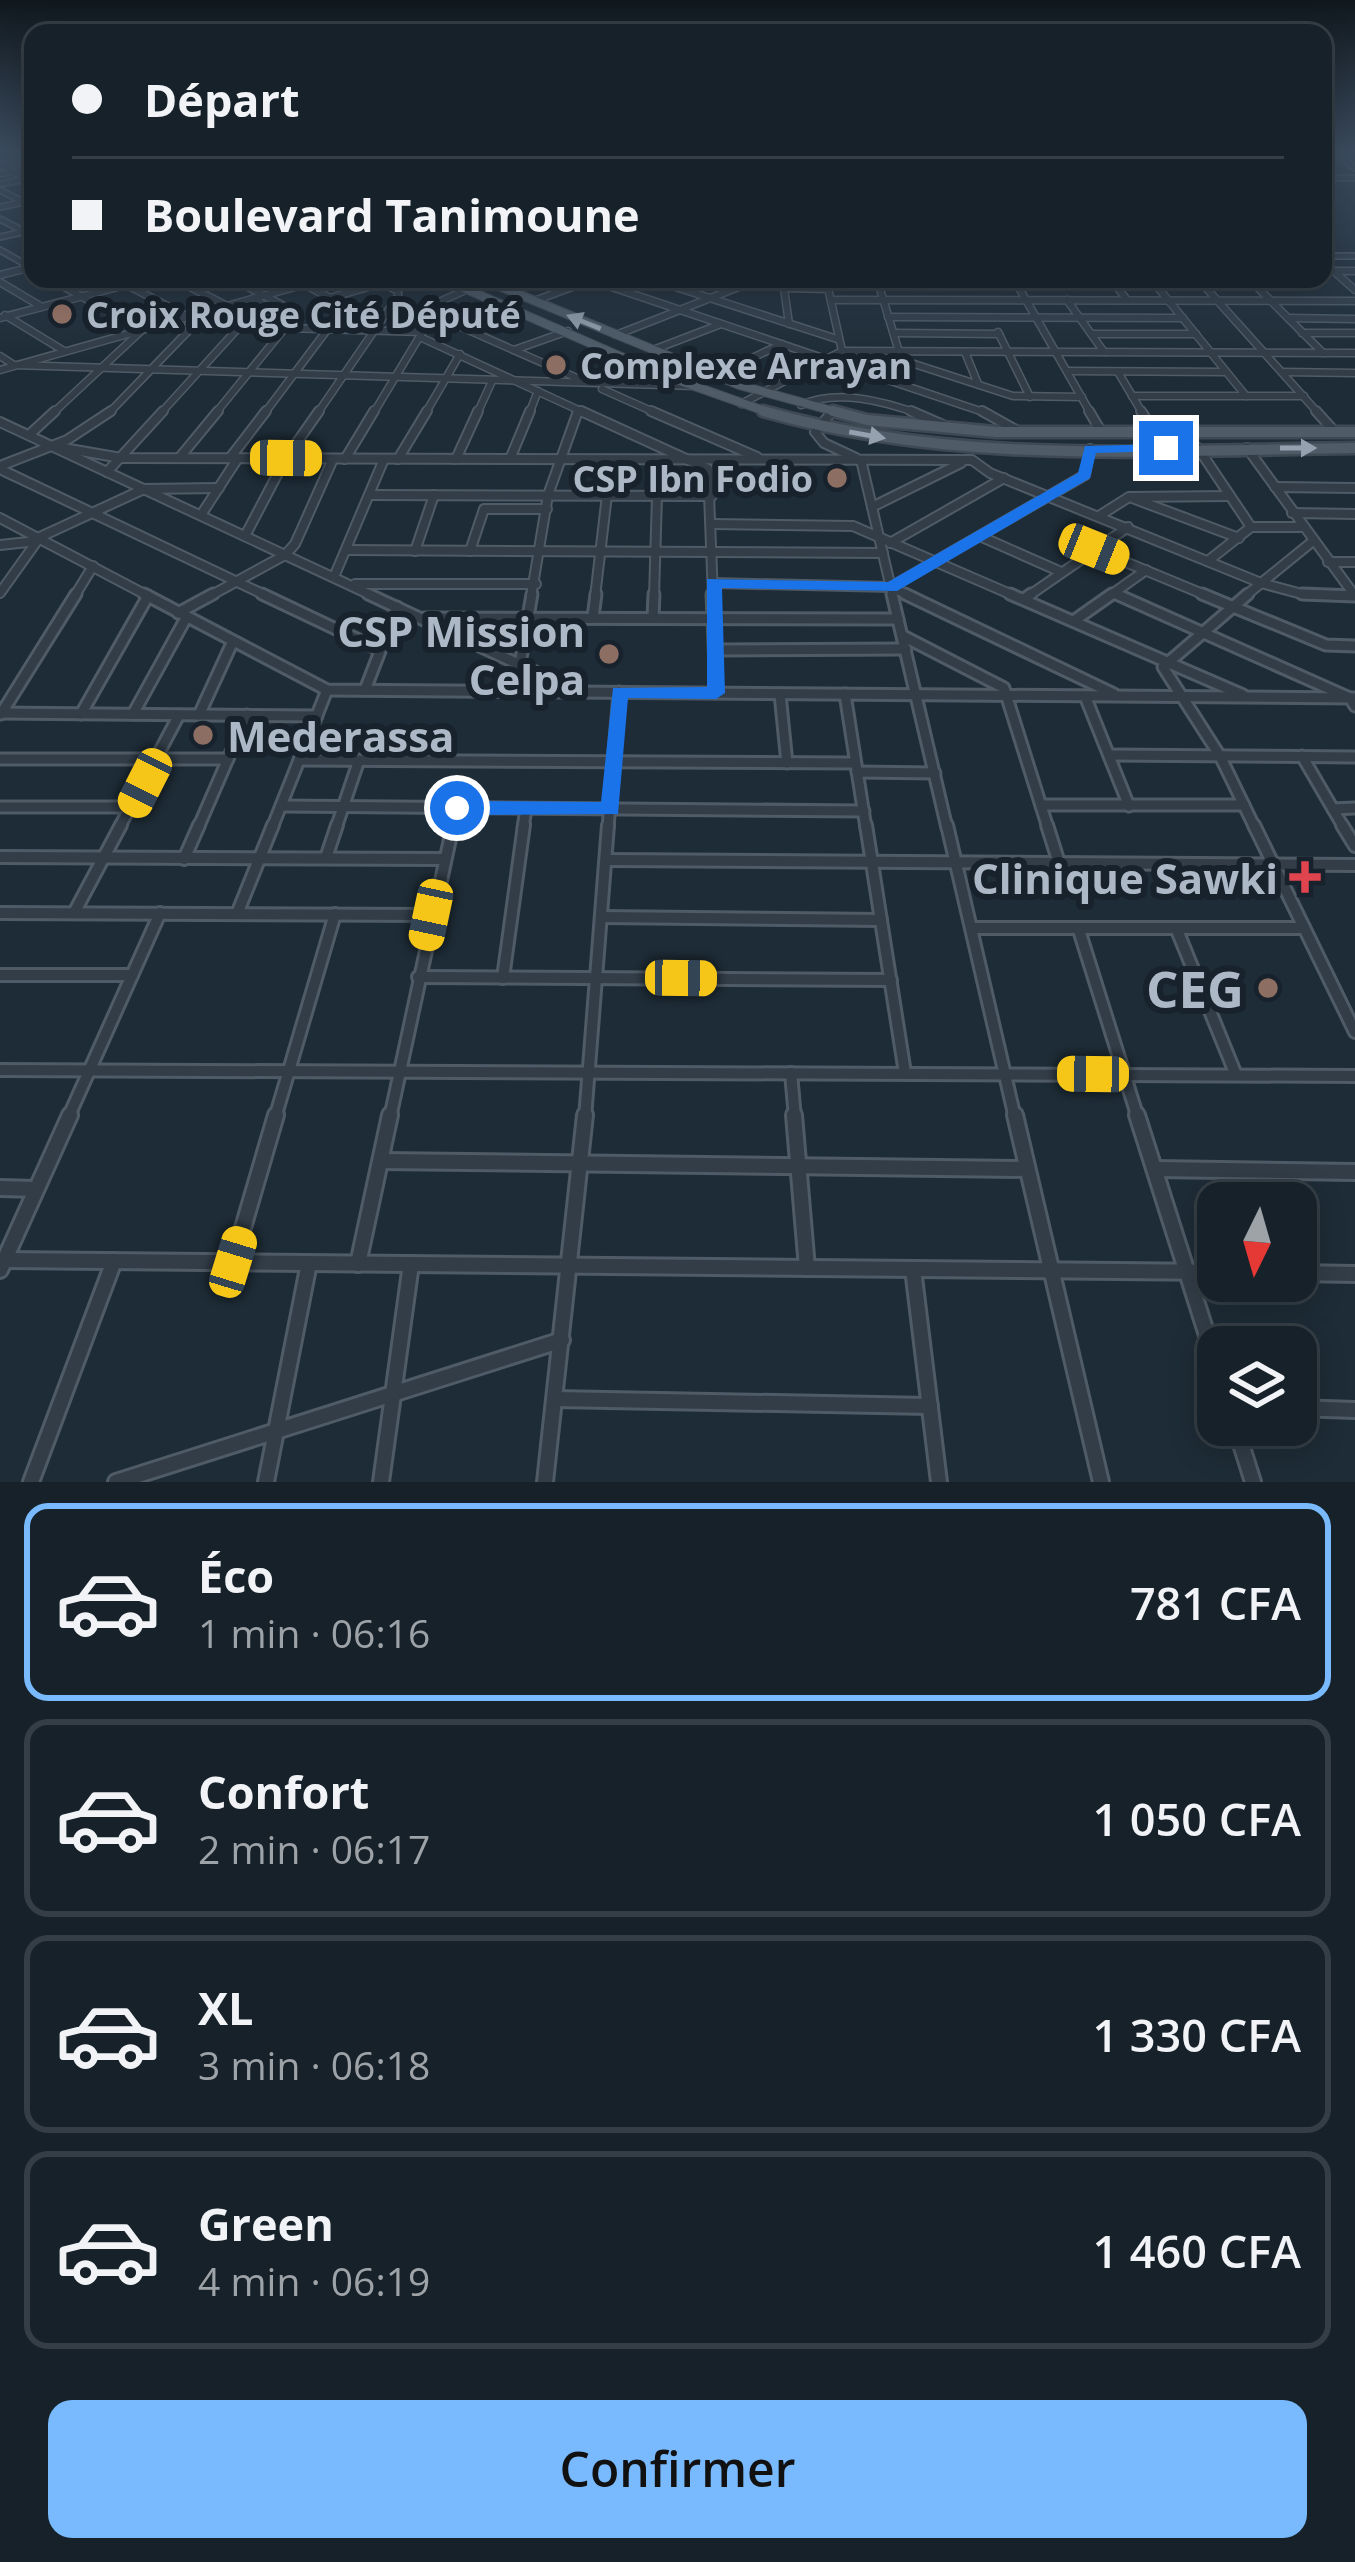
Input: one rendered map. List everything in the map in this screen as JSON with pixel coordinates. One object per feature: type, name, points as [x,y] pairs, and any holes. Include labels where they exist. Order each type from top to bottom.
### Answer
[{"type":"main road","points":[[463,288],[741,404],[818,425],[971,454],[1355,448]]},
{"type":"main road","points":[[503,288],[762,393],[831,413],[923,428],[1019,433],[1355,432]]},
{"type":"street","points":[[2,221],[24,231]]},
{"type":"street","points":[[0,237],[24,231]]},
{"type":"street","points":[[1333,271],[1355,271]]},
{"type":"street","points":[[1333,271],[1355,290]]},
{"type":"street","points":[[0,278],[42,307]]},
{"type":"street","points":[[67,288],[142,329]]},
{"type":"street","points":[[2,316],[112,288]]},
{"type":"street","points":[[134,288],[188,317],[194,325]]},
{"type":"street","points":[[193,288],[227,306]]},
{"type":"street","points":[[179,458],[296,310],[252,288]]},
{"type":"street","points":[[0,370],[290,288]]},
{"type":"street","points":[[201,515],[234,458],[345,305],[313,288]]},
{"type":"street","points":[[333,297],[364,288]]},
{"type":"street","points":[[245,536],[286,458],[399,294],[390,288]]},
{"type":"street","points":[[533,301],[567,288]]},
{"type":"street","points":[[617,288],[986,412],[1019,433]]},
{"type":"street","points":[[680,288],[837,339]]},
{"type":"street","points":[[616,335],[737,288]]},
{"type":"street","points":[[784,288],[789,323]]},
{"type":"street","points":[[828,288],[842,351]]},
{"type":"street","points":[[880,288],[899,352],[913,364],[1030,397],[1082,397]]},
{"type":"street","points":[[1019,288],[1102,433]]},
{"type":"street","points":[[1077,288],[1085,300]]},
{"type":"street","points":[[1118,288],[1127,301]]},
{"type":"street","points":[[1158,288],[1246,396]]},
{"type":"street","points":[[1206,288],[1335,432]]},
{"type":"street","points":[[1258,288],[1322,353]]},
{"type":"street","points":[[345,459],[432,314],[443,299],[468,290]]},
{"type":"street","points":[[107,472],[261,303],[254,298]]},
{"type":"street","points":[[831,300],[1355,301]]},
{"type":"street","points":[[1067,300],[1104,352]]},
{"type":"street","points":[[432,314],[760,458]]},
{"type":"street","points":[[2,316],[64,352]]},
{"type":"street","points":[[888,317],[1183,317]]},
{"type":"street","points":[[991,317],[1030,397]]},
{"type":"street","points":[[1287,318],[1355,319]]},
{"type":"street","points":[[1339,319],[1355,333]]},
{"type":"street","points":[[162,324],[421,334],[707,469],[712,496],[716,693]]},
{"type":"street","points":[[653,350],[721,324]]},
{"type":"street","points":[[0,467],[103,419],[194,325]]},
{"type":"street","points":[[29,435],[142,329]]},
{"type":"street","points":[[514,350],[568,332]]},
{"type":"street","points":[[894,333],[999,334]]},
{"type":"street","points":[[1302,333],[1355,333]]},
{"type":"street","points":[[1093,334],[1196,334]]},
{"type":"street","points":[[726,370],[782,344]]},
{"type":"street","points":[[741,404],[842,351],[1355,353]]},
{"type":"street","points":[[965,352],[979,385]]},
{"type":"street","points":[[398,459],[460,354]]},
{"type":"street","points":[[0,356],[14,365],[696,386]]},
{"type":"street","points":[[1067,371],[1226,372]]},
{"type":"street","points":[[1118,372],[1155,433]]},
{"type":"street","points":[[1283,372],[1355,373]]},
{"type":"street","points":[[1341,373],[1355,386]]},
{"type":"street","points":[[455,459],[492,381]]},
{"type":"street","points":[[510,459],[538,391]]},
{"type":"street","points":[[801,405],[821,396],[840,397],[922,414],[943,424]]},
{"type":"street","points":[[1132,396],[1304,396]]},
{"type":"street","points":[[520,664],[548,495],[578,410]]},
{"type":"street","points":[[831,413],[815,432],[824,443],[861,460]]},
{"type":"street","points":[[0,422],[579,692]]},
{"type":"street","points":[[52,446],[121,458],[861,460],[971,454],[1004,478],[1261,583],[1302,594],[1355,596],[1247,448]]},
{"type":"street","points":[[1198,448],[1251,527]]},
{"type":"street","points":[[891,587],[1084,475],[1090,449]]},
{"type":"street","points":[[872,507],[971,454]]},
{"type":"street","points":[[133,714],[182,615],[234,580],[285,555],[295,544],[333,459]]},
{"type":"street","points":[[334,578],[384,459]]},
{"type":"street","points":[[861,460],[1101,1482]]},
{"type":"street","points":[[0,467],[380,650]]},
{"type":"street","points":[[346,550],[712,552],[884,546],[1004,478]]},
{"type":"street","points":[[1275,487],[1355,488]]},
{"type":"street","points":[[0,545],[38,539],[144,489],[219,488]]},
{"type":"street","points":[[416,550],[434,494]]},
{"type":"street","points":[[370,495],[712,496]]},
{"type":"street","points":[[593,617],[607,495]]},
{"type":"street","points":[[653,617],[657,496]]},
{"type":"street","points":[[1100,516],[1130,497],[1229,496]]},
{"type":"street","points":[[1130,497],[1240,538]]},
{"type":"street","points":[[470,551],[486,508],[547,509]]},
{"type":"street","points":[[1292,513],[1353,516]]},
{"type":"street","points":[[0,518],[327,690],[1353,701]]},
{"type":"street","points":[[712,524],[845,525],[884,546],[938,562],[1167,658],[1248,697]]},
{"type":"street","points":[[1024,599],[1128,527]]},
{"type":"street","points":[[1208,561],[1251,527],[1303,527]]},
{"type":"street","points":[[982,537],[1061,572]]},
{"type":"street","points":[[0,593],[38,539]]},
{"type":"street","points":[[1313,541],[1167,658],[1163,668],[1220,756],[1355,1032]]},
{"type":"street","points":[[1094,549],[1326,645],[1355,646]]},
{"type":"street","points":[[1328,562],[1355,562]]},
{"type":"street","points":[[0,714],[93,566]]},
{"type":"street","points":[[1075,620],[1146,570]]},
{"type":"street","points":[[713,583],[891,587],[1119,696]]},
{"type":"street","points":[[349,584],[536,584]]},
{"type":"street","points":[[1114,593],[1353,701]]},
{"type":"street","points":[[81,714],[148,596]]},
{"type":"street","points":[[365,690],[398,607]]},
{"type":"street","points":[[421,618],[898,619]]},
{"type":"street","points":[[200,715],[233,641]]},
{"type":"street","points":[[715,650],[904,643],[998,681],[1007,695],[1059,863]]},
{"type":"street","points":[[237,914],[327,690]]},
{"type":"street","points":[[545,1482],[581,1165],[619,692]]},
{"type":"street","points":[[780,694],[787,763]]},
{"type":"street","points":[[845,694],[905,1073]]},
{"type":"street","points":[[1085,696],[1129,806]]},
{"type":"street","points":[[0,714],[317,716]]},
{"type":"street","points":[[74,913],[179,715]]},
{"type":"street","points":[[184,859],[247,715]]},
{"type":"street","points":[[1109,755],[1355,757]]},
{"type":"street","points":[[1302,756],[1355,845]]},
{"type":"street","points":[[0,759],[228,759]]},
{"type":"street","points":[[299,760],[787,763],[935,773]]},
{"type":"street","points":[[326,858],[359,760]]},
{"type":"street","points":[[1041,805],[1244,805]]},
{"type":"street","points":[[281,806],[864,811]]},
{"type":"street","points":[[0,807],[132,807]]},
{"type":"street","points":[[358,1264],[457,808]]},
{"type":"street","points":[[502,978],[526,808]]},
{"type":"street","points":[[1334,808],[1355,808]]},
{"type":"street","points":[[0,857],[443,860]]},
{"type":"street","points":[[608,860],[1355,865]]},
{"type":"street","points":[[0,913],[431,915]]},
{"type":"street","points":[[160,913],[2,1265],[114,1261],[1197,1272]]},
{"type":"street","points":[[233,1262],[335,914]]},
{"type":"street","points":[[601,917],[881,920]]},
{"type":"street","points":[[971,928],[1304,928]]},
{"type":"street","points":[[1079,930],[1204,1326]]},
{"type":"street","points":[[1177,930],[1236,1075]]},
{"type":"street","points":[[0,974],[132,975]]},
{"type":"street","points":[[418,977],[891,980]]},
{"type":"street","points":[[0,1070],[1355,1076]]},
{"type":"street","points":[[791,1073],[807,1268]]},
{"type":"street","points":[[380,1161],[1028,1169]]},
{"type":"street","points":[[1155,1169],[1355,1172]]},
{"type":"street","points":[[0,1188],[36,1189]]},
{"type":"street","points":[[31,1482],[114,1261]]},
{"type":"street","points":[[266,1482],[309,1263]]},
{"type":"street","points":[[381,1482],[411,1264]]},
{"type":"street","points":[[914,1269],[939,1482]]},
{"type":"street","points":[[1317,1273],[1355,1274]]},
{"type":"street","points":[[116,1482],[562,1340]]},
{"type":"street","points":[[555,1399],[930,1406]]},
{"type":"street","points":[[1317,1408],[1355,1409]]},
{"type":"street","points":[[1242,1446],[1253,1482]]},
{"type":"place","name":"Croix Rouge Cité Député","points":[[62,314]]},
{"type":"place","name":"Complexe Arrayan","points":[[556,365]]},
{"type":"place","name":"CSP Ibn Fodio","points":[[837,478]]},
{"type":"place","name":"CSP Mission Celpa","points":[[609,654]]},
{"type":"place","name":"Mederassa","points":[[203,735]]},
{"type":"place","name":"Clinique Sawki","points":[[1305,877]]},
{"type":"place","name":"CEG","points":[[1268,988]]},
{"type":"route","points":[[457,808],[611,809],[619,692],[716,693],[713,583],[891,587],[1084,475],[1090,449],[1166,448]]}]
